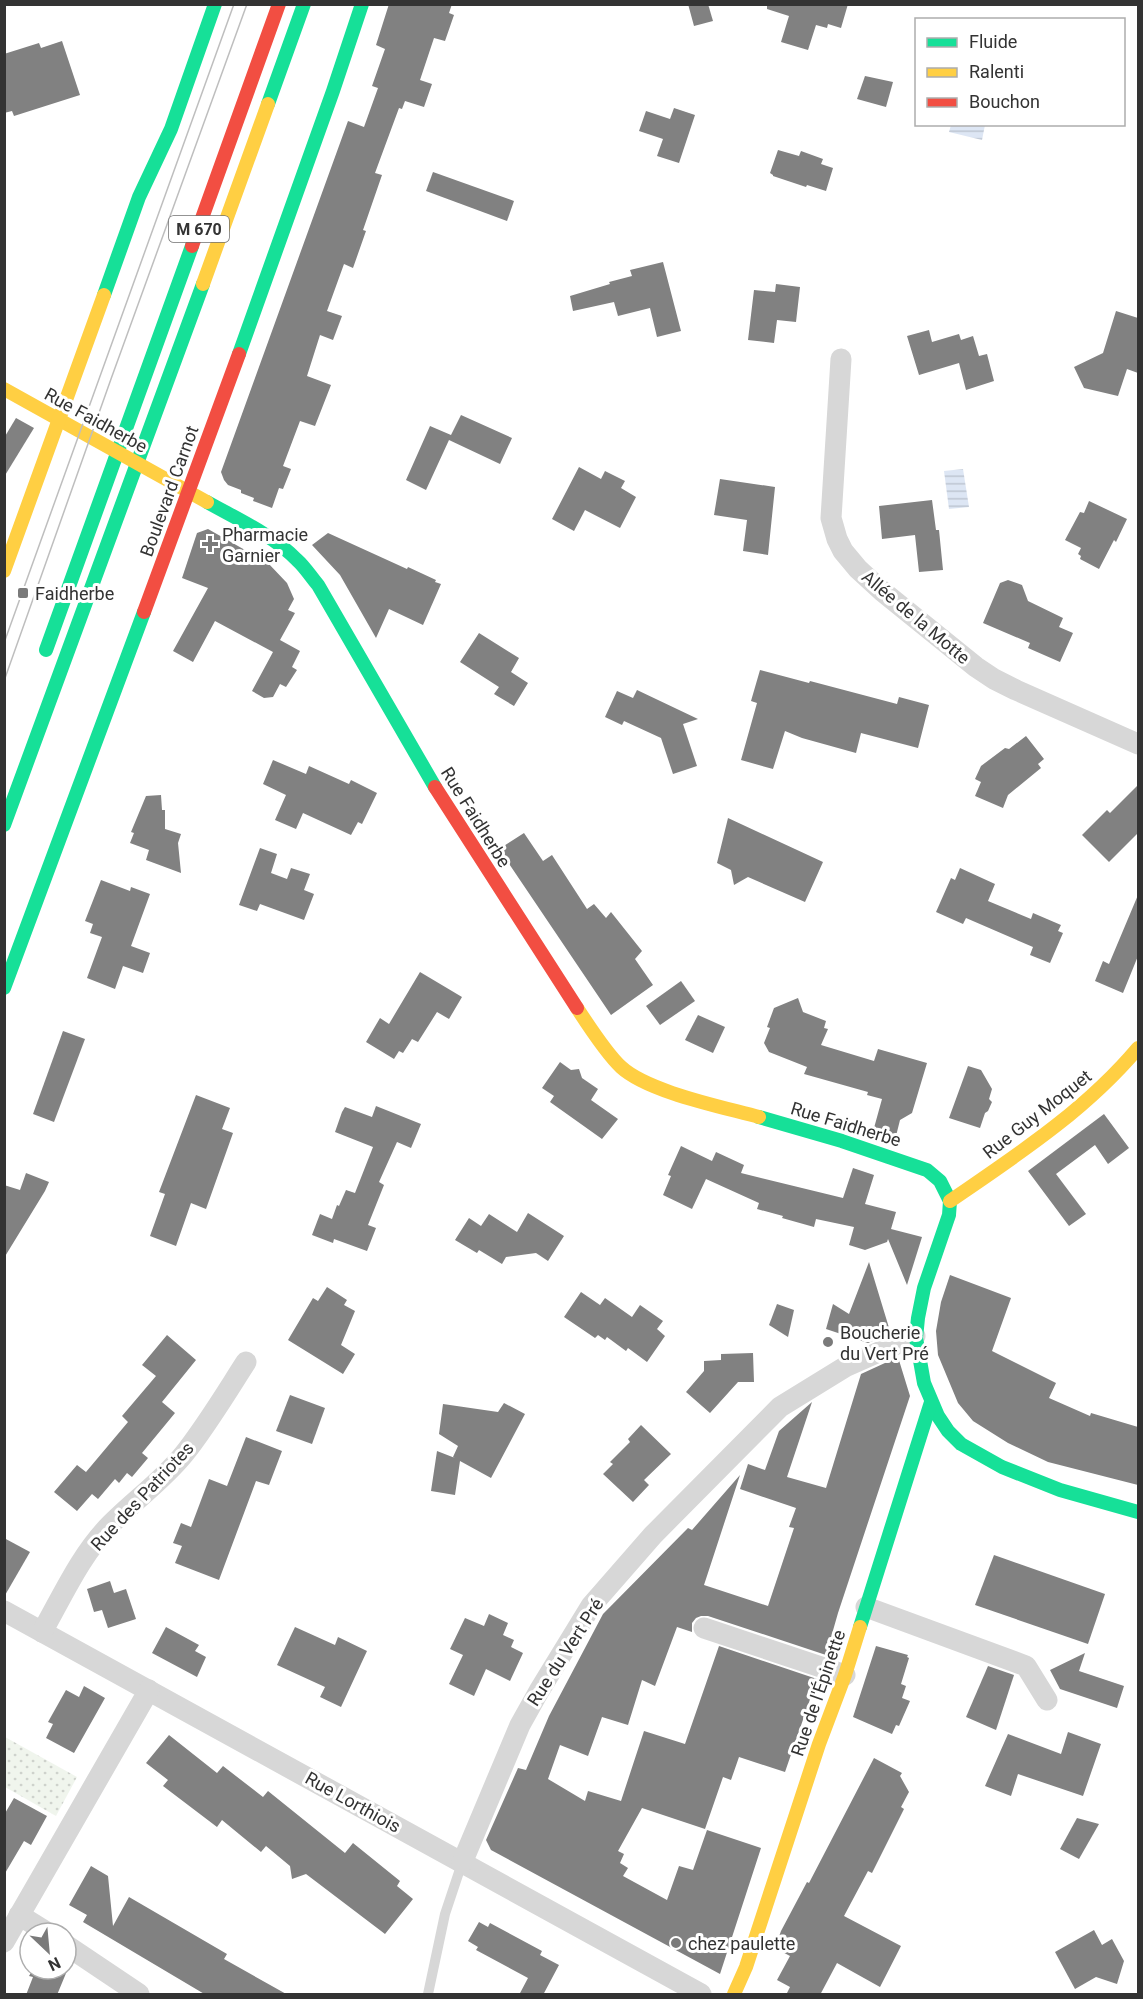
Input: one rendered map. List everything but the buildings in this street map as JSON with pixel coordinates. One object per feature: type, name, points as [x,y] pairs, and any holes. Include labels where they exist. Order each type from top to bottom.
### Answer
[{"type":"street","points":[[4,571],[139,197],[171,129],[215,4]]},
{"type":"street","name":"M 670","points":[[41,663],[279,4]]},
{"type":"street","name":"M 670","points":[[4,825],[138,464],[304,4]]},
{"type":"street","name":"Boulevard Carnot","points":[[4,988],[189,492],[362,4]]},
{"type":"street","name":"Allée de la Motte","points":[[842,359],[831,518],[837,539],[850,560],[882,591],[994,679],[1138,744]]},
{"type":"street","name":"Rue Faidherbe","points":[[4,389],[276,542],[309,571],[438,792],[586,1022],[621,1066],[642,1081],[660,1089],[911,1163],[927,1170],[939,1181],[950,1202]]},
{"type":"street","name":"Rue Guy Moquet","points":[[950,1202],[1083,1104],[1138,1048]]},
{"type":"street","points":[[950,1202],[949,1215],[923,1293],[915,1336],[923,1380],[942,1422],[955,1439],[994,1464],[1029,1480],[1138,1512]]},
{"type":"street","name":"Rue du Vert Pré","points":[[462,1863],[524,1717],[591,1606],[653,1535],[780,1407],[845,1367],[915,1336]]},
{"type":"street","name":"Rue des Patriotes","points":[[42,1632],[73,1576],[99,1537],[153,1487],[183,1454],[246,1362]]},
{"type":"street","name":"Rue de l'Épinette","points":[[734,1995],[746,1966],[844,1675],[931,1402]]},
{"type":"street","points":[[866,1607],[1026,1666],[1047,1700]]},
{"type":"street","name":"Rue Lorthiois","points":[[4,1611],[701,1995]]},
{"type":"street","points":[[704,1628],[844,1675]]},
{"type":"street","points":[[4,1941],[149,1690]]},
{"type":"street","points":[[19,1915],[29,1921]]},
{"type":"street","points":[[78,1953],[139,1995]]},
{"type":"lane","name":"Rue du Vert Pré","points":[[428,1995],[445,1914],[462,1863]]},
{"type":"shaded area","points":[[950,126],[985,126],[982,140],[949,132]]},
{"type":"shaded area","points":[[963,469],[969,507],[949,509],[944,471]]},
{"type":"shaded area","points":[[5,1737],[77,1777],[56,1816],[5,1787]]},
{"type":"tram line","points":[[4,643],[234,4]]},
{"type":"tram line","points":[[4,681],[247,4]]},
{"type":"traffic: fast","points":[[104,295],[139,197],[171,129],[215,4]]},
{"type":"traffic: fast","points":[[268,104],[304,4]]},
{"type":"traffic: fast","points":[[239,354],[362,4]]},
{"type":"traffic: fast","points":[[46,650],[192,246]]},
{"type":"traffic: fast","points":[[4,825],[203,284]]},
{"type":"traffic: fast","points":[[207,502],[277,543],[300,563],[318,585],[435,787]]},
{"type":"traffic: fast","points":[[4,988],[144,612]]},
{"type":"traffic: fast","points":[[759,1117],[842,1141],[927,1170],[940,1181],[950,1201],[949,1215],[924,1288],[916,1338],[924,1383],[938,1416],[961,1444],[1002,1467],[1060,1490],[1138,1512]]},
{"type":"traffic: fast","points":[[860,1627],[931,1402]]},
{"type":"traffic: slow","points":[[203,284],[268,104]]},
{"type":"traffic: slow","points":[[4,571],[104,295]]},
{"type":"traffic: slow","points":[[4,389],[207,502]]},
{"type":"traffic: slow","points":[[577,1008],[610,1055],[633,1076],[687,1098],[759,1117]]},
{"type":"traffic: slow","points":[[950,1201],[1025,1149],[1073,1112],[1096,1092],[1138,1048]]},
{"type":"traffic: slow","points":[[734,1994],[746,1967],[860,1627]]},
{"type":"traffic: jam","points":[[192,246],[279,4]]},
{"type":"traffic: jam","points":[[144,612],[239,354]]},
{"type":"traffic: jam","points":[[435,787],[577,1008]]},
{"type":"place","name":"Pharmacie Garnier","points":[[210,544]]},
{"type":"place","name":"Faidherbe","points":[[23,593]]},
{"type":"place","name":"Boucherie du Vert Pré","points":[[828,1342]]},
{"type":"place","name":"chez paulette","points":[[676,1943]]}]
